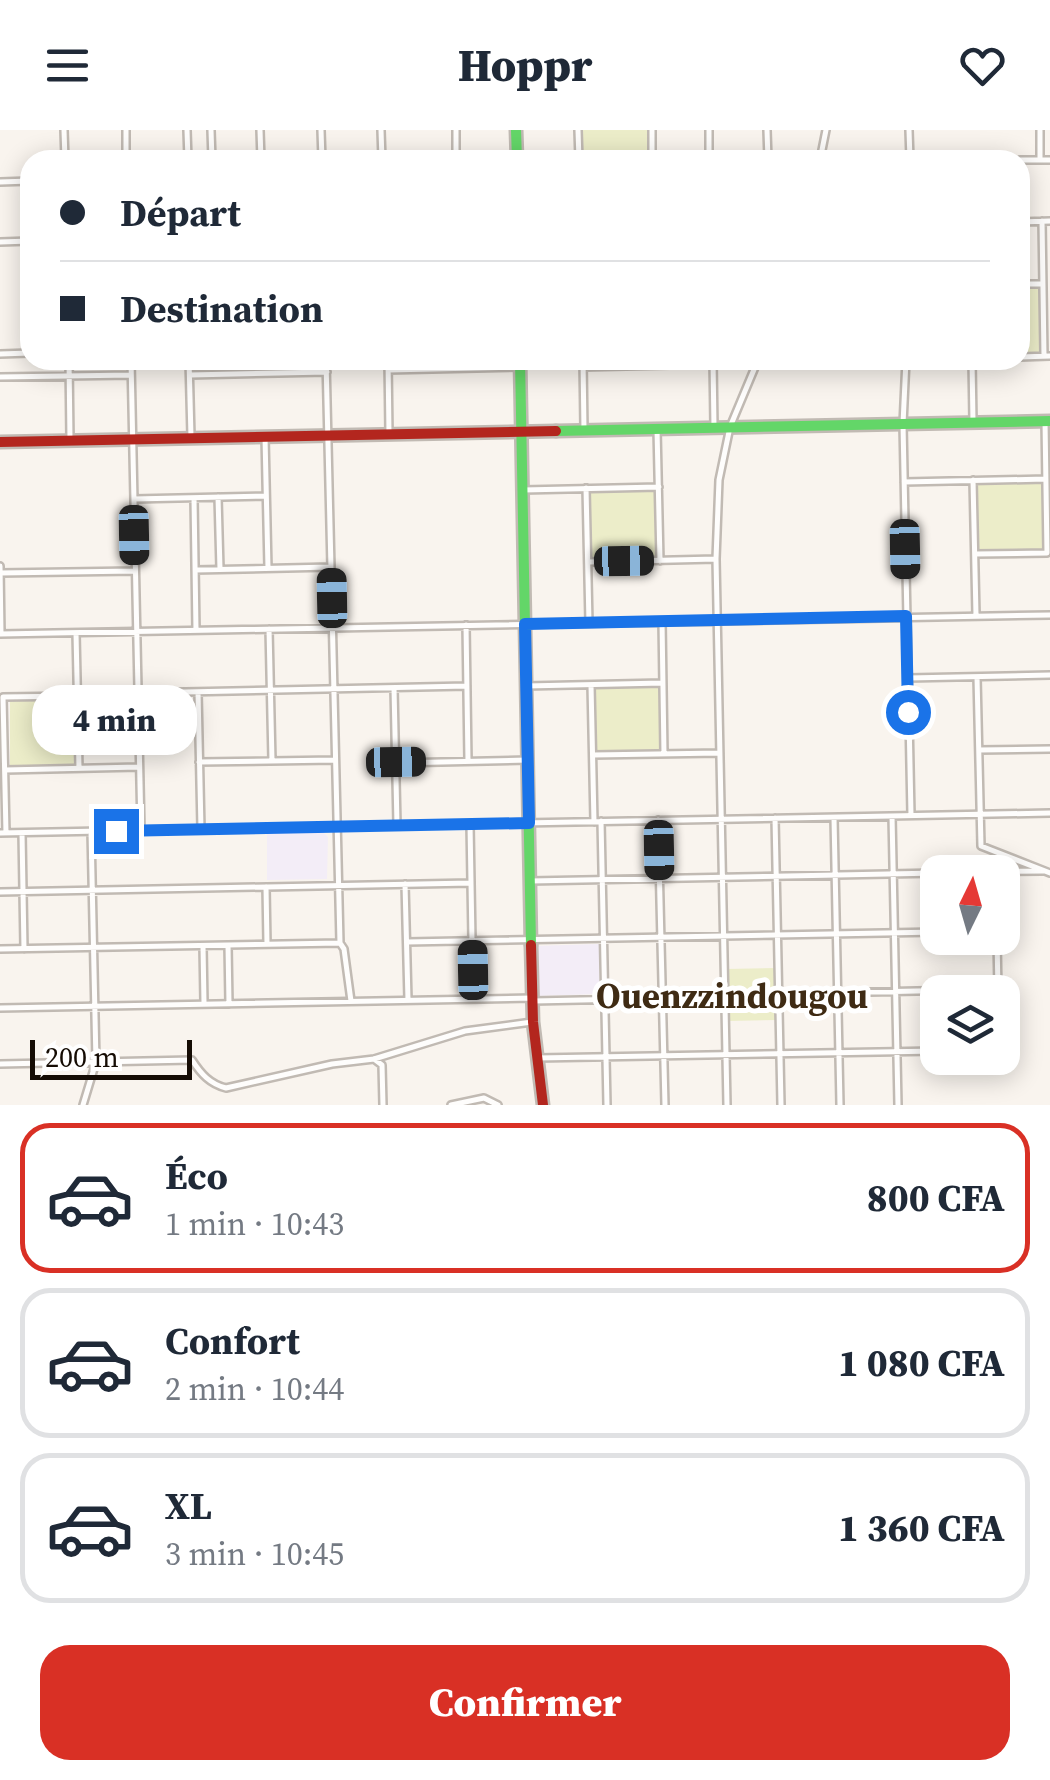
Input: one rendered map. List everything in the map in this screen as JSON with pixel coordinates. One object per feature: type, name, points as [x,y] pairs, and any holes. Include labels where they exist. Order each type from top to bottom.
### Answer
[{"type":"street","points":[[1040,130],[1040,160]]},
{"type":"street","points":[[1030,160],[1050,160]]},
{"type":"street","points":[[1042,221],[1047,356]]},
{"type":"street","points":[[1030,222],[1050,221]]},
{"type":"street","points":[[1030,284],[1043,284]]},
{"type":"street","points":[[69,370],[70,440]]},
{"type":"street","points":[[131,370],[140,830]]},
{"type":"street","points":[[190,370],[191,438]]},
{"type":"street","points":[[266,370],[266,374]]},
{"type":"street","points":[[389,434],[388,370],[411,370]]},
{"type":"street","points":[[520,370],[532,1022],[543,1105]]},
{"type":"street","points":[[583,370],[584,430]]},
{"type":"street","points":[[713,370],[714,428]]},
{"type":"street","points":[[727,1105],[716,559],[719,480],[730,427],[754,370]]},
{"type":"street","points":[[905,370],[902,424],[911,815]]},
{"type":"street","points":[[972,370],[973,423]]},
{"type":"street","points":[[190,375],[326,372],[340,943],[351,1001]]},
{"type":"street","points":[[0,377],[131,375]]},
{"type":"street","points":[[0,442],[1047,421],[1049,553],[975,554]]},
{"type":"street","points":[[657,429],[660,560]]},
{"type":"street","points":[[265,436],[268,568]]},
{"type":"street","points":[[904,482],[1046,479]]},
{"type":"street","points":[[973,480],[976,615]]},
{"type":"street","points":[[523,490],[659,487]]},
{"type":"street","points":[[586,488],[589,622]]},
{"type":"street","points":[[134,499],[266,496]]},
{"type":"street","points":[[218,497],[220,570]]},
{"type":"street","points":[[194,498],[196,630]]},
{"type":"street","points":[[588,562],[716,559]]},
{"type":"street","points":[[0,566],[1,634],[1050,614]]},
{"type":"street","points":[[195,570],[331,567]]},
{"type":"street","points":[[0,574],[135,571]]},
{"type":"street","points":[[662,621],[664,754]]},
{"type":"street","points":[[466,625],[468,761]]},
{"type":"street","points":[[270,629],[272,761]]},
{"type":"street","points":[[76,633],[79,768]]},
{"type":"street","points":[[908,678],[1050,675]]},
{"type":"street","points":[[977,677],[981,846],[1048,872]]},
{"type":"street","points":[[526,686],[663,684]]},
{"type":"street","points":[[591,685],[592,756],[602,880],[607,1105]]},
{"type":"street","points":[[138,693],[467,686]]},
{"type":"street","points":[[394,688],[397,826]]},
{"type":"street","points":[[198,692],[200,829]]},
{"type":"street","points":[[78,696],[2,697],[3,833],[1050,812]]},
{"type":"street","points":[[979,750],[1050,749]]},
{"type":"street","points":[[592,756],[720,753]]},
{"type":"street","points":[[199,762],[336,760]]},
{"type":"street","points":[[396,762],[528,760]]},
{"type":"street","points":[[5,770],[139,767]]},
{"type":"street","points":[[892,816],[898,1105]]},
{"type":"street","points":[[834,817],[840,1105]]},
{"type":"street","points":[[775,818],[781,1105]]},
{"type":"street","points":[[658,820],[665,1105]]},
{"type":"street","points":[[470,824],[473,999]]},
{"type":"street","points":[[83,1105],[96,1062],[91,832]]},
{"type":"street","points":[[22,833],[24,949]]},
{"type":"street","points":[[1020,872],[1048,872]]},
{"type":"street","points":[[530,881],[920,873]]},
{"type":"street","points":[[0,892],[471,883]]},
{"type":"street","points":[[405,884],[408,1000]]},
{"type":"street","points":[[266,887],[268,944]]},
{"type":"street","points":[[406,942],[920,932]]},
{"type":"street","points":[[0,950],[340,943]]},
{"type":"street","points":[[228,945],[229,1004]]},
{"type":"street","points":[[203,946],[204,1004]]},
{"type":"street","points":[[778,994],[920,991]]},
{"type":"street","points":[[0,1008],[725,997]]},
{"type":"street","points":[[0,1064],[192,1060],[214,1085],[226,1088],[332,1064],[374,1059],[465,1031],[532,1022]]},
{"type":"street","points":[[537,1058],[920,1050]]},
{"type":"street","points":[[374,1059],[382,1065],[382,1105]]},
{"type":"street","points":[[451,1105],[484,1098],[498,1105]]},
{"type":"shaded area","points":[[267,833],[324,833],[328,837],[327,879],[267,880]]},
{"type":"shaded area","points":[[599,944],[600,994],[536,996],[534,946]]},
{"type":"green space","points":[[582,130],[649,130],[649,150],[583,150]]},
{"type":"green space","points":[[1030,286],[1041,286],[1042,354],[1030,354]]},
{"type":"green space","points":[[976,482],[1043,482],[1043,550],[977,551]]},
{"type":"green space","points":[[657,490],[658,559],[591,559],[590,491]]},
{"type":"green space","points":[[661,685],[662,753],[595,754],[595,686]]},
{"type":"green space","points":[[76,698],[77,766],[10,767],[10,699]]},
{"type":"green space","points":[[777,968],[778,1020],[727,1021],[726,969]]},
{"type":"traffic: fast","points":[[516,130],[517,150]]},
{"type":"traffic: fast","points":[[520,370],[531,945]]},
{"type":"traffic: fast","points":[[556,431],[1050,421]]},
{"type":"traffic: jam","points":[[0,442],[556,431]]},
{"type":"traffic: jam","points":[[531,945],[533,1022],[543,1105]]},
{"type":"district","name":"Ouenzzindougou","points":[[732,996]]},
{"type":"route","points":[[116,831],[529,823],[525,624],[906,616],[908,712]]}]
